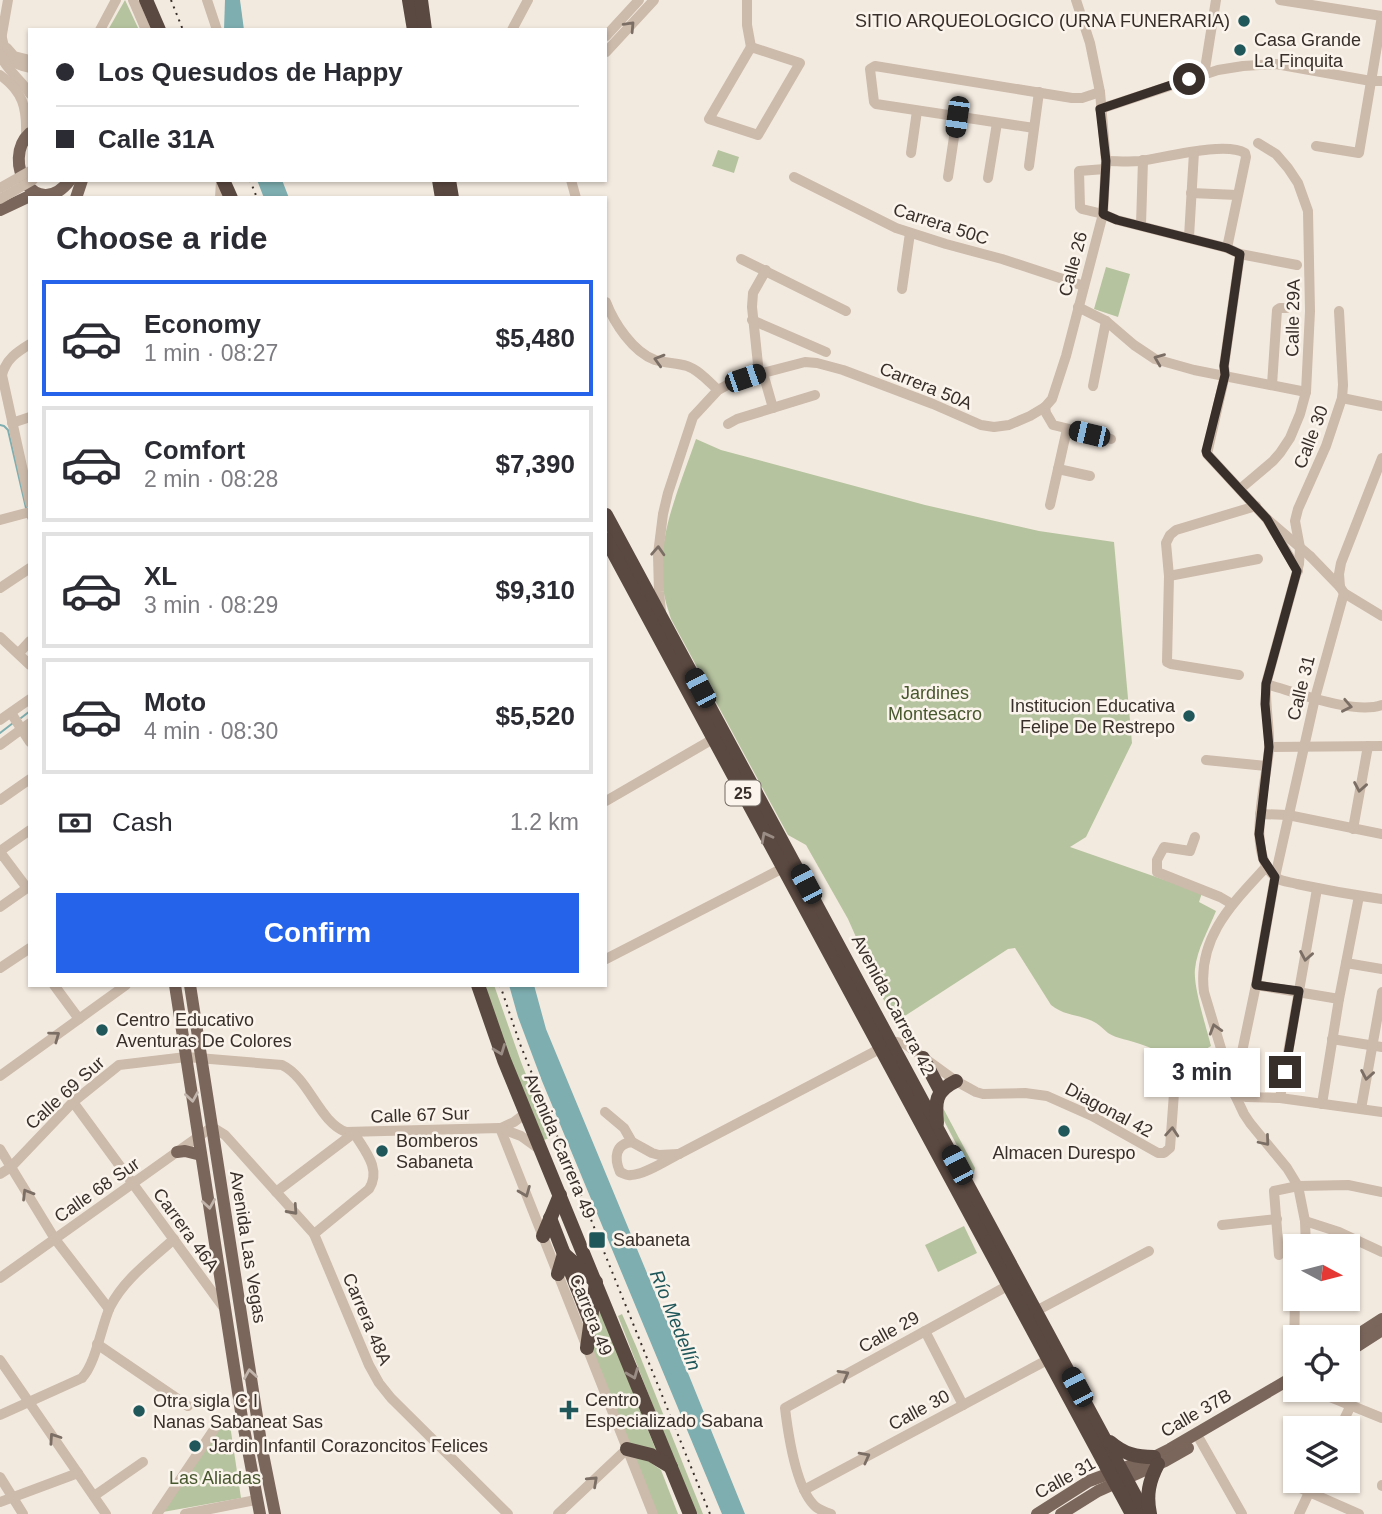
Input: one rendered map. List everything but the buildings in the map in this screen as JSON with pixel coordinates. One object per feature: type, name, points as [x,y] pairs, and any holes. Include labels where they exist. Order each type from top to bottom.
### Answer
[{"type":"highway","points":[[409,0],[414,28]]},
{"type":"highway","points":[[421,0],[425,28]]},
{"type":"highway","points":[[149,6],[158,28]]},
{"type":"highway","name":"Avenida Carrera 42","points":[[607,517],[740,762],[1009,1285],[1029,1311]]},
{"type":"highway","points":[[607,533],[624,549]]},
{"type":"highway","name":"Avenida Carrera 42","points":[[607,541],[783,868],[937,1128],[1029,1311],[1118,1476],[1147,1514]]},
{"type":"highway","points":[[740,762],[747,802]]},
{"type":"highway","name":"Avenida Carrera 49","points":[[479,987],[496,1041],[690,1514]]},
{"type":"highway","points":[[923,1058],[941,1092]]},
{"type":"highway","points":[[937,1128],[936,1105],[941,1092],[956,1081]]},
{"type":"highway","points":[[543,1236],[560,1195]]},
{"type":"highway","points":[[550,1218],[591,1321]]},
{"type":"highway","points":[[564,1254],[596,1282],[587,1348]]},
{"type":"highway","points":[[558,1273],[564,1254]]},
{"type":"highway","name":"Avenida Carrera 42","points":[[1052,1352],[1104,1437],[1132,1514]]},
{"type":"highway","points":[[1104,1437],[1128,1455],[1156,1460],[1148,1491],[1147,1514]]},
{"type":"highway","points":[[627,1449],[651,1455],[671,1467]]},
{"type":"main road","points":[[28,134],[19,141],[11,159],[14,177],[19,184],[36,194],[49,194],[58,191],[69,182]]},
{"type":"main road","points":[[4,204],[28,196]]},
{"type":"main road","name":"Avenida Las Vegas","points":[[175,987],[260,1514]]},
{"type":"main road","name":"Avenida Las Vegas","points":[[190,987],[262,1448],[275,1514]]},
{"type":"main road","points":[[177,1152],[201,1155]]},
{"type":"main road","points":[[1360,1333],[1382,1319]]},
{"type":"main road","points":[[1360,1344],[1382,1330]]},
{"type":"main road","name":"Calle 37B","points":[[1156,1460],[1283,1382]]},
{"type":"main road","name":"Calle 37B","points":[[1118,1476],[1200,1440],[1283,1391]]},
{"type":"main road","name":"Calle 31","points":[[1037,1514],[1089,1481],[1118,1476]]},
{"type":"main road","name":"Calle 31","points":[[1061,1514],[1118,1476]]},
{"type":"street","points":[[8,0],[1,39],[10,61],[28,68]]},
{"type":"street","points":[[101,28],[116,0]]},
{"type":"street","points":[[133,0],[145,28]]},
{"type":"street","points":[[140,0],[149,6]]},
{"type":"street","points":[[207,0],[216,28]]},
{"type":"street","points":[[513,28],[526,0]]},
{"type":"street","points":[[607,35],[639,0]]},
{"type":"street","points":[[607,51],[653,0]]},
{"type":"street","points":[[747,0],[747,25],[751,47],[709,119],[758,135],[800,63],[751,47]]},
{"type":"street","name":"Calle 26","points":[[1045,407],[1055,391],[1103,214],[1105,165],[1100,92],[1090,43],[1076,0]]},
{"type":"street","points":[[1204,75],[1216,0]]},
{"type":"street","points":[[1280,0],[1382,16],[1376,81],[1359,153],[1316,146]]},
{"type":"street","points":[[1,39],[10,53],[28,60]]},
{"type":"street","points":[[1,58],[28,91]]},
{"type":"street","points":[[1100,109],[1218,70],[1268,63],[1376,81]]},
{"type":"street","points":[[1034,128],[876,104],[870,69],[875,66],[1076,98],[1100,92]]},
{"type":"street","points":[[0,75],[12,84],[23,102],[28,134]]},
{"type":"street","points":[[1029,166],[1039,92]]},
{"type":"street","points":[[911,153],[917,111]]},
{"type":"street","points":[[948,177],[957,117]]},
{"type":"street","points":[[988,177],[997,123]]},
{"type":"street","name":"Calle 29A","points":[[1240,489],[1280,453],[1296,426],[1306,392],[1310,311],[1308,211],[1298,183],[1288,168],[1276,154],[1258,143]]},
{"type":"street","points":[[1227,248],[1246,156],[1242,151],[1232,149],[1194,152],[1079,171],[1082,209],[1189,237],[1240,254],[1297,265]]},
{"type":"street","points":[[1189,237],[1194,152]]},
{"type":"street","points":[[1141,225],[1143,160]]},
{"type":"street","points":[[0,188],[28,172]]},
{"type":"street","name":"Carrera 50C","points":[[794,177],[896,228],[1084,286]]},
{"type":"street","points":[[1191,193],[1237,195]]},
{"type":"street","points":[[4,204],[28,196]]},
{"type":"street","points":[[902,289],[910,233]]},
{"type":"street","points":[[1240,254],[1225,375],[1207,454],[1267,519],[1310,556],[1342,590],[1382,616]]},
{"type":"street","points":[[741,259],[846,311]]},
{"type":"street","points":[[766,270],[753,293],[752,320],[761,373],[773,408]]},
{"type":"street","points":[[607,305],[635,348],[657,361],[688,367],[718,390]]},
{"type":"street","points":[[1078,307],[1106,321],[1155,359],[1194,370],[1306,392]]},
{"type":"street","points":[[1272,385],[1277,310],[1287,308]]},
{"type":"street","name":"Calle 30","points":[[1267,866],[1260,843],[1260,814],[1269,747],[1266,684],[1297,571],[1300,548],[1294,521],[1297,509],[1326,446],[1342,398],[1339,311]]},
{"type":"street","points":[[752,320],[826,352]]},
{"type":"street","points":[[1093,386],[1106,321]]},
{"type":"street","points":[[28,345],[3,364],[2,375],[2,390],[28,494]]},
{"type":"street","name":"Carrera 50A","points":[[662,619],[658,565],[663,514],[694,418],[718,390],[761,373],[805,362],[843,370],[981,425],[1009,425],[1045,407]]},
{"type":"street","points":[[728,424],[815,395]]},
{"type":"street","points":[[1342,398],[1382,406]]},
{"type":"street","points":[[1045,407],[1053,425],[1111,439]]},
{"type":"street","points":[[12,423],[28,418]]},
{"type":"street","points":[[1049,505],[1067,429]]},
{"type":"street","name":"Calle 31","points":[[1235,1095],[1288,815],[1342,590],[1339,574],[1341,563],[1382,458]]},
{"type":"street","points":[[1058,469],[1090,476]]},
{"type":"street","points":[[1239,675],[1167,662],[1169,576],[1166,543],[1176,530],[1256,506]]},
{"type":"street","points":[[0,520],[26,513]]},
{"type":"street","points":[[1267,519],[1297,571]]},
{"type":"street","points":[[1169,576],[1258,559]]},
{"type":"street","points":[[0,588],[28,569]]},
{"type":"street","points":[[0,637],[28,663]]},
{"type":"street","points":[[19,653],[28,643]]},
{"type":"street","points":[[1266,684],[1350,707],[1366,709],[1382,705]]},
{"type":"street","points":[[0,745],[19,721],[28,703]]},
{"type":"street","points":[[0,720],[19,721]]},
{"type":"street","points":[[19,721],[28,738]]},
{"type":"street","points":[[607,800],[713,739]]},
{"type":"street","points":[[1353,829],[1368,746]]},
{"type":"street","points":[[1269,747],[1382,746]]},
{"type":"street","points":[[1206,760],[1266,766]]},
{"type":"street","points":[[0,800],[28,780]]},
{"type":"street","points":[[1260,814],[1288,815],[1382,834]]},
{"type":"street","points":[[0,908],[28,887],[0,851],[28,831]]},
{"type":"street","points":[[1195,837],[1190,851],[1164,847],[1157,860],[1157,872],[1232,904]]},
{"type":"street","points":[[1306,1234],[1298,1186],[1287,1168],[1250,1123],[1235,1095],[1204,992],[1202,978],[1205,955],[1212,936],[1232,904],[1267,866],[1275,877],[1282,880],[1317,889],[1382,899]]},
{"type":"street","points":[[607,958],[783,868]]},
{"type":"street","points":[[1280,1098],[1317,889]]},
{"type":"street","points":[[1322,1104],[1359,896]]},
{"type":"street","points":[[0,968],[28,951]]},
{"type":"street","points":[[1346,963],[1382,969]]},
{"type":"street","points":[[1256,985],[1339,999]]},
{"type":"street","points":[[55,987],[79,1019]]},
{"type":"street","points":[[0,1076],[79,1019],[113,989]]},
{"type":"street","points":[[1361,1110],[1377,1046],[1382,992]]},
{"type":"street","points":[[1332,1039],[1377,1046]]},
{"type":"street","name":"Diagonal 42","points":[[886,1045],[897,1042],[905,1044],[968,1089],[984,1094],[1025,1093],[1047,1096],[1092,1115],[1160,1153],[1170,1148],[1173,1097],[1177,1091],[1194,1085],[1215,1087],[1235,1095]]},
{"type":"street","points":[[632,1142],[623,1144],[616,1158],[621,1171],[632,1176],[886,1045]]},
{"type":"street","name":"Calle 69 Sur","points":[[0,1174],[73,1102],[119,1065],[186,1058],[273,1063],[288,1068],[297,1076],[335,1125],[341,1130],[354,1133]]},
{"type":"street","points":[[1235,1095],[1280,1098],[1382,1112]]},
{"type":"street","name":"Carrera 46A","points":[[73,1102],[225,1309]]},
{"type":"street","points":[[605,1112],[624,1128],[632,1142],[659,1155],[679,1154]]},
{"type":"street","name":"Calle 67 Sur","points":[[276,1192],[354,1133],[500,1128],[526,1114]]},
{"type":"street","name":"Calle 68 Sur","points":[[0,1278],[212,1127]]},
{"type":"street","name":"Carrera 48A","points":[[212,1127],[225,1135],[314,1234],[369,1366],[379,1383],[508,1514]]},
{"type":"street","name":"Calle 67 Sur","points":[[500,1128],[521,1136],[542,1152]]},
{"type":"street","name":"Carrera 49","points":[[500,1128],[653,1514]]},
{"type":"street","points":[[314,1234],[369,1189],[374,1178],[373,1164],[354,1133]]},
{"type":"street","points":[[0,1149],[12,1162],[55,1239],[109,1309]]},
{"type":"street","points":[[1279,1255],[1274,1191],[1298,1186],[1348,1185],[1382,1192]]},
{"type":"street","points":[[1222,1225],[1277,1219]]},
{"type":"street","points":[[1305,1221],[1339,1232],[1382,1252]]},
{"type":"street","points":[[0,1415],[82,1378],[89,1368],[109,1309],[127,1282],[174,1239]]},
{"type":"street","points":[[1029,1311],[1149,1251]]},
{"type":"street","name":"Calle 29","points":[[804,1490],[793,1456],[785,1408],[1009,1285]]},
{"type":"street","points":[[925,1331],[963,1405]]},
{"type":"street","points":[[97,1344],[188,1406]]},
{"type":"street","name":"Calle 30","points":[[804,1490],[963,1405],[1052,1352]]},
{"type":"street","points":[[0,1360],[106,1514]]},
{"type":"street","points":[[1343,1402],[1382,1418]]},
{"type":"street","points":[[1346,1416],[1351,1405]]},
{"type":"street","points":[[157,1514],[219,1422]]},
{"type":"street","points":[[1200,1440],[1242,1514]]},
{"type":"street","points":[[558,1514],[627,1449]]},
{"type":"street","points":[[94,1496],[144,1462]]},
{"type":"street","points":[[0,1502],[78,1473]]},
{"type":"street","points":[[0,1477],[23,1514]]},
{"type":"street","points":[[804,1490],[815,1506],[831,1514]]},
{"type":"street","points":[[1299,1514],[1310,1493]]},
{"type":"street","points":[[1312,1493],[1359,1514]]},
{"type":"street","points":[[186,1514],[256,1500]]},
{"type":"green space","points":[[125,0],[138,28],[109,28]]},
{"type":"green space","points":[[718,150],[739,157],[734,173],[712,166]]},
{"type":"green space","points":[[1106,267],[1130,274],[1118,317],[1094,309]]},
{"type":"green space","name":"Jardines Montesacro","points":[[696,439],[721,450],[925,505],[1039,531],[1114,542],[1132,743],[1086,837],[1070,847],[1202,893],[1199,902],[1216,911],[1195,969],[1198,996],[1211,1046],[1192,1055],[1176,1056],[1115,1037],[1090,1020],[1057,1009],[1051,1005],[1015,948],[1008,949],[894,1023],[848,919],[806,845],[788,835],[671,619],[663,587],[663,549],[671,512]]},
{"type":"green space","points":[[486,987],[495,987],[551,1137],[544,1140],[504,1045]]},
{"type":"green space","points":[[943,1108],[975,1168],[973,1176],[942,1117]]},
{"type":"green space","points":[[964,1226],[977,1253],[938,1272],[925,1245]]},
{"type":"green space","points":[[597,1301],[657,1453],[629,1445],[590,1348]]},
{"type":"green space","points":[[622,1314],[703,1514],[695,1514],[618,1316]]},
{"type":"green space","name":"Las Aliadas","points":[[230,1425],[241,1498],[163,1512],[221,1427]]},
{"type":"green space","points":[[634,1456],[661,1470],[678,1514],[657,1514]]},
{"type":"water","points":[[225,0],[240,0],[244,28],[224,28]]},
{"type":"water","points":[[258,182],[283,182],[288,196],[263,196]]},
{"type":"water","points":[[510,987],[535,987],[546,1029],[745,1514],[722,1514],[518,1017]]},
{"type":"waterway","points":[[0,425],[8,430],[26,508]]},
{"type":"waterway","points":[[21,718],[28,713]]},
{"type":"waterway","points":[[0,733],[13,723]]},
{"type":"railway","points":[[171,0],[182,28]]},
{"type":"railway","points":[[251,182],[256,196]]},
{"type":"railway","points":[[501,987],[520,1044],[710,1514]]},
{"type":"place","name":"SITIO ARQUEOLOGICO (URNA FUNERARIA)","points":[[1244,21]]},
{"type":"place","name":"Casa Grande La Finquita","points":[[1240,50]]},
{"type":"place","name":"Institucion Educativa Felipe De Restrepo","points":[[1189,716]]},
{"type":"place","name":"Centro Educativo Aventuras De Colores","points":[[102,1030]]},
{"type":"place","name":"Almacen Durespo","points":[[1064,1131]]},
{"type":"place","name":"Bomberos Sabaneta","points":[[382,1151]]},
{"type":"place","name":"Sabaneta","points":[[597,1240]]},
{"type":"place","name":"Centro Especializado Sabana","points":[[569,1410]]},
{"type":"place","name":"Otra sigla C I Nanas Sabaneat Sas","points":[[139,1411]]},
{"type":"place","name":"Jardin Infantil Corazoncitos Felices","points":[[195,1446]]},
{"type":"route","points":[[1189,79],[1100,109],[1106,161],[1103,214],[1227,248],[1240,254],[1225,375],[1206,451],[1267,519],[1297,571],[1266,684],[1269,747],[1259,834],[1263,859],[1275,877],[1256,985],[1299,991],[1285,1072]]},
{"type":"water label","name":"Río Medellín","points":[[676,1320]]}]
